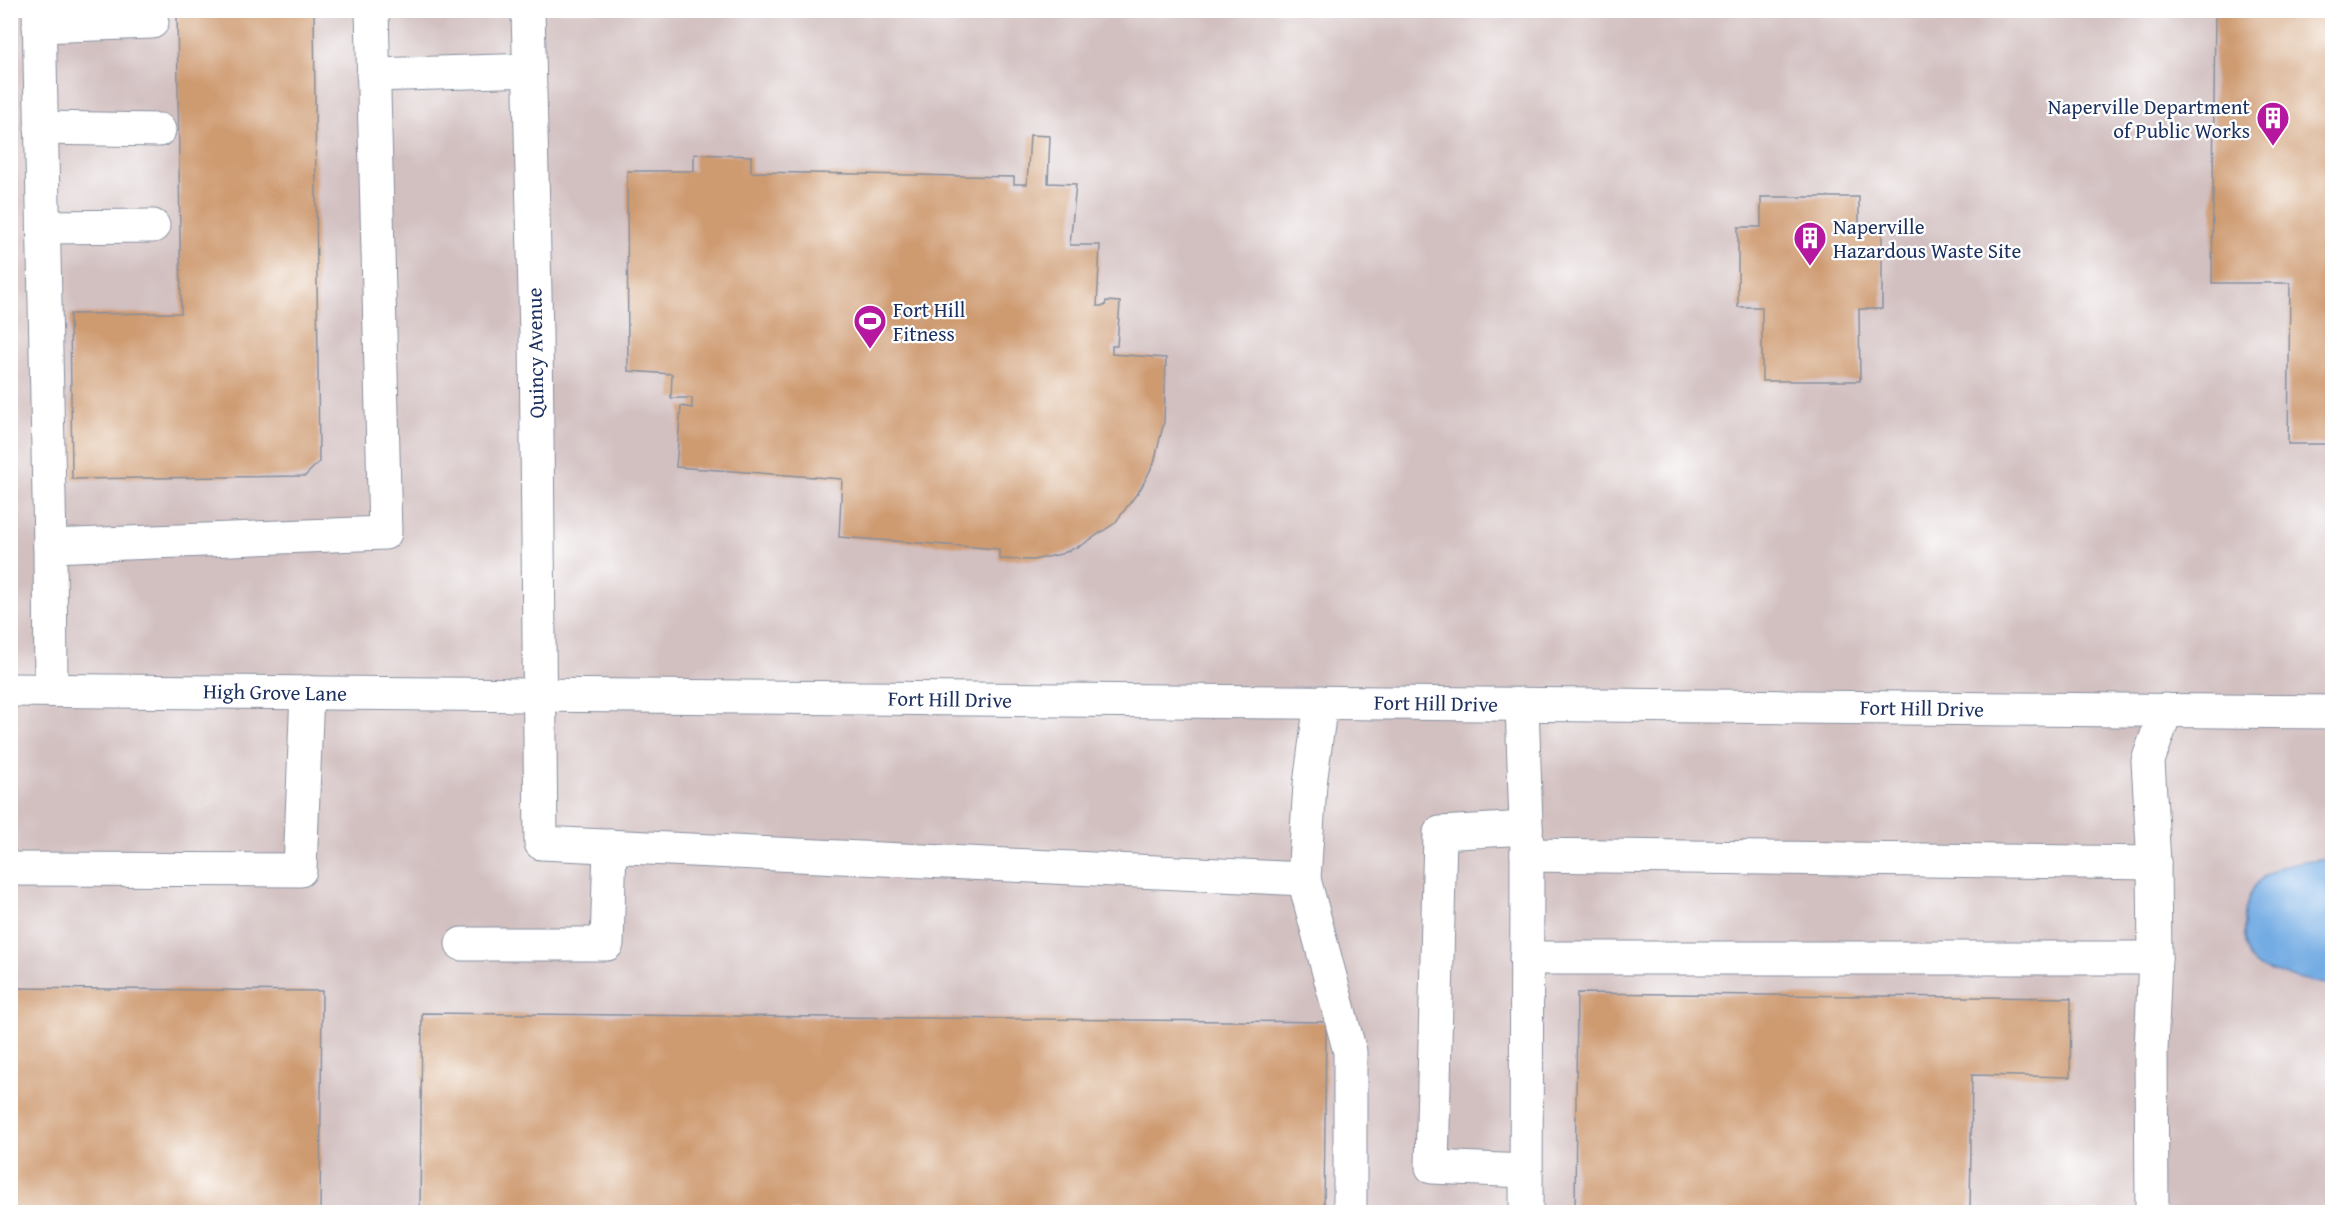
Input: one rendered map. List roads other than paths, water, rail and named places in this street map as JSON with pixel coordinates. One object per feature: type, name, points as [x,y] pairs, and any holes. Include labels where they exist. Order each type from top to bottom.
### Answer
[{"type":"street","points":[[50,546],[385,533],[372,10]]},
{"type":"street","name":"Quincy Avenue","points":[[528,10],[536,334],[541,843],[610,846]]},
{"type":"street","points":[[51,690],[39,18],[152,22]]},
{"type":"street","points":[[373,75],[529,70]]},
{"type":"street","points":[[41,128],[159,130]]},
{"type":"street","points":[[44,227],[153,226]]},
{"type":"street","name":"High Grove Lane","points":[[10,690],[539,695]]},
{"type":"street","points":[[10,869],[300,870],[307,693]]},
{"type":"street","name":"Fort Hill Drive","points":[[539,695],[2332,712]]},
{"type":"street","points":[[1321,702],[1310,784],[1304,879],[1350,1052],[1350,1212]]},
{"type":"street","points":[[1522,704],[1527,842],[1526,1212]]},
{"type":"street","points":[[2152,1212],[2151,1050],[2156,958],[2154,863],[2148,761],[2166,710]]},
{"type":"street","points":[[1526,1171],[1432,1167],[1440,833],[1527,842],[2154,863]]},
{"type":"street","points":[[462,944],[607,944],[610,846],[1304,879]]},
{"type":"street","points":[[1526,958],[2156,958]]},
{"type":"water","points":[[2332,858],[2332,985],[2280,974],[2256,965],[2247,953],[2245,943],[2246,908],[2251,892],[2270,872],[2283,866]]},
{"type":"place","name":"Naperville Department of Public Works","points":[[2273,147]]},
{"type":"place","name":"Naperville Hazardous Waste Site","points":[[1810,267]]},
{"type":"place","name":"Fort Hill Fitness","points":[[870,350]]}]
